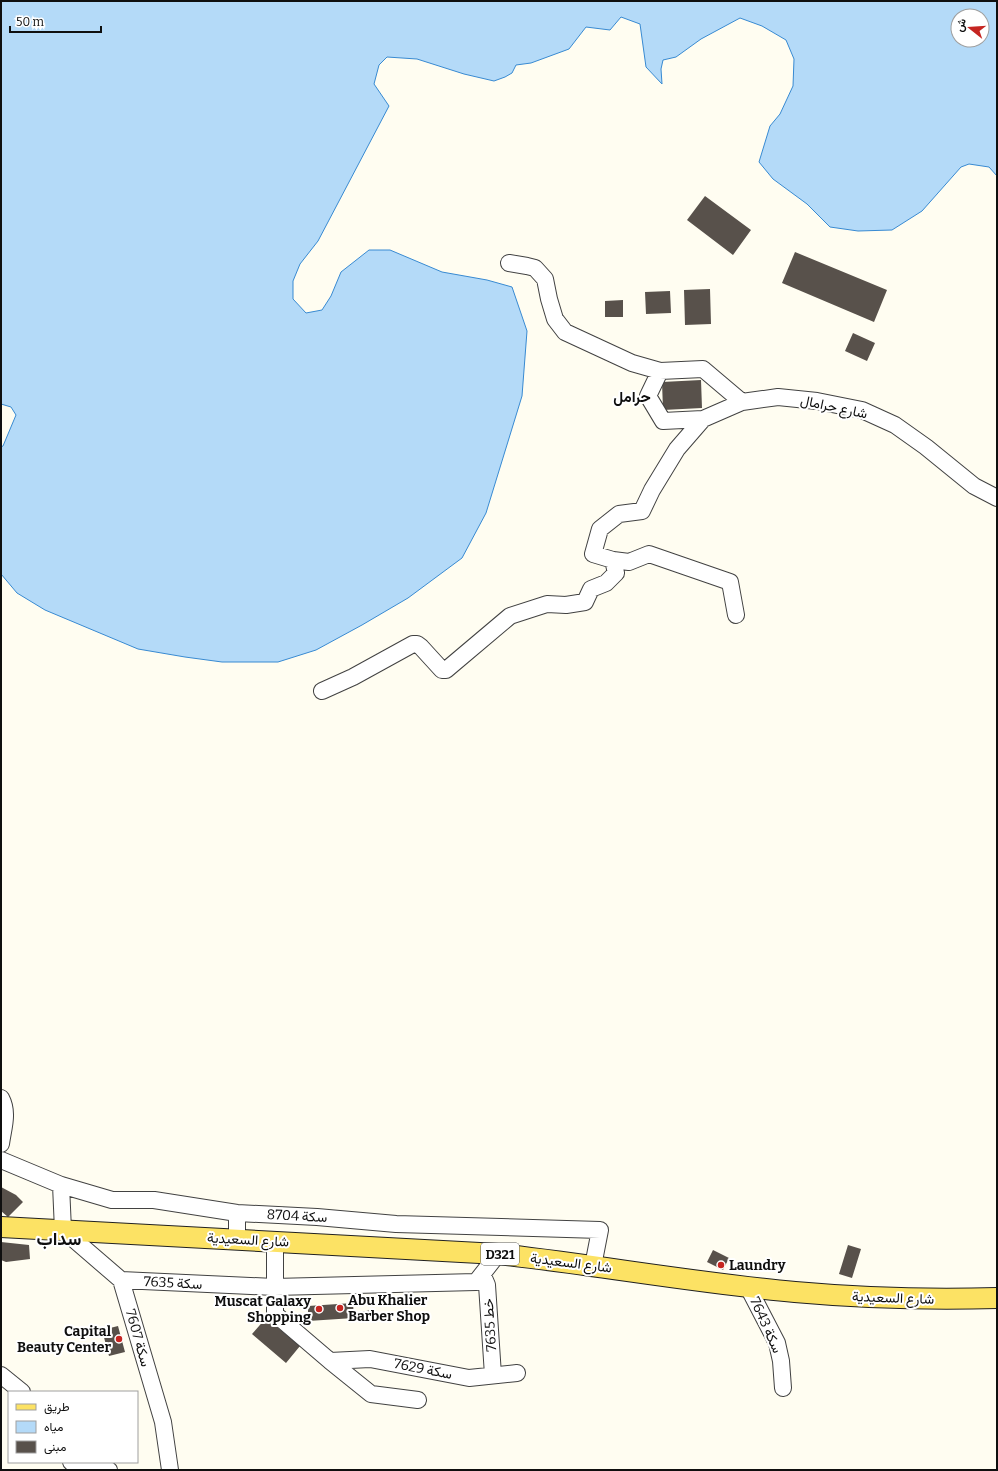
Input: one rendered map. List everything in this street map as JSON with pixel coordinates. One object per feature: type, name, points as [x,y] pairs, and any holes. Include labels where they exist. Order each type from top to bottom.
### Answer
[{"type":"main road","name":"شارع السعيدية","points":[[1,1227],[498,1254],[748,1287],[868,1298],[937,1300],[997,1298]]},
{"type":"street","points":[[509,263],[535,268],[545,279],[555,319],[565,332],[632,363],[660,371],[703,369],[742,402]]},
{"type":"street","name":"شارع حرامال","points":[[660,371],[648,396],[663,421],[703,419],[742,402],[778,397],[817,401],[862,410],[895,425],[926,447],[974,486],[997,498]]},
{"type":"street","points":[[703,419],[677,449],[652,490],[642,511],[619,514],[600,529],[593,554],[613,560],[629,562],[649,554],[730,582],[736,615]]},
{"type":"street","points":[[322,691],[353,677],[413,644],[417,644],[421,647],[442,670],[446,670],[510,616],[547,604],[566,605],[585,602],[591,590],[606,583],[616,573],[613,560]]},
{"type":"street","points":[[1,1098],[4,1103],[6,1119],[1,1144]]},
{"type":"street","name":"سكة 8704","points":[[1,1160],[61,1185],[112,1200],[154,1200],[237,1212],[396,1224],[600,1230],[593,1266]]},
{"type":"street","points":[[61,1185],[63,1230],[121,1280]]},
{"type":"street","points":[[237,1212],[237,1240]]},
{"type":"street","points":[[275,1242],[275,1314],[371,1394],[418,1400]]},
{"type":"street","name":"سكة 7635","points":[[121,1280],[274,1287],[476,1282],[498,1254]]},
{"type":"street","name":"7635 خط","points":[[482,1275],[487,1285],[494,1376]]},
{"type":"street","name":"سكة 7607","points":[[121,1280],[163,1422],[170,1470]]},
{"type":"street","name":"سكة 7643","points":[[748,1287],[777,1343],[781,1361],[783,1388]]},
{"type":"street","name":"سكة 7629","points":[[330,1361],[370,1360],[469,1378],[517,1373]]},
{"type":"street","points":[[1,1375],[21,1391]]},
{"type":"street","points":[[76,1463],[109,1470]]},
{"type":"water","points":[[1,1],[997,1],[997,176],[989,167],[969,164],[961,167],[922,211],[892,230],[858,231],[830,227],[807,204],[773,179],[759,162],[770,126],[780,114],[793,86],[794,59],[786,40],[762,26],[740,18],[701,39],[676,57],[663,60],[661,69],[662,84],[646,67],[640,24],[621,17],[610,30],[586,27],[569,49],[531,63],[516,65],[512,73],[494,81],[464,74],[417,59],[387,57],[379,65],[374,84],[389,106],[318,241],[300,264],[293,281],[293,299],[306,313],[322,310],[331,296],[341,272],[369,250],[390,250],[442,272],[487,280],[512,287],[527,331],[522,396],[486,513],[462,558],[408,598],[316,650],[278,662],[222,662],[138,649],[45,610],[17,593],[1,574],[1,447],[3,446],[16,415],[11,407],[1,404]]},
{"type":"building","points":[[705,196],[751,230],[733,255],[687,220]]},
{"type":"building","points":[[795,252],[887,290],[874,322],[782,283]]},
{"type":"building","points":[[710,289],[711,324],[685,325],[684,290]]},
{"type":"building","points":[[670,291],[671,313],[646,314],[645,292]]},
{"type":"building","points":[[623,300],[623,317],[605,317],[605,301]]},
{"type":"building","points":[[853,333],[875,343],[867,361],[845,351]]},
{"type":"building","points":[[701,380],[702,408],[663,410],[662,382]]},
{"type":"building","points":[[1,1187],[16,1195],[23,1202],[8,1217],[1,1211]]},
{"type":"building","points":[[1,1242],[29,1245],[30,1259],[6,1262],[1,1260]]},
{"type":"building","points":[[848,1245],[861,1249],[852,1278],[839,1274]]},
{"type":"building","points":[[713,1250],[729,1258],[723,1270],[707,1262]]},
{"type":"building","points":[[353,1303],[354,1318],[308,1321],[308,1306]]},
{"type":"building","points":[[371,1310],[373,1320],[359,1323],[357,1313]]},
{"type":"building","points":[[266,1318],[300,1346],[286,1363],[252,1334]]},
{"type":"building","points":[[118,1326],[125,1352],[109,1356],[102,1330]]},
{"type":"place","name":"Laundry","points":[[721,1265]]},
{"type":"place","name":"Abu Khalier Barber Shop","points":[[340,1308]]},
{"type":"place","name":"Muscat Galaxy Shopping","points":[[319,1309]]},
{"type":"place","name":"Capital Beauty Center","points":[[119,1339]]},
{"type":"district","name":"حرامل","points":[[632,397]]},
{"type":"district","name":"سداب","points":[[59,1239]]}]
